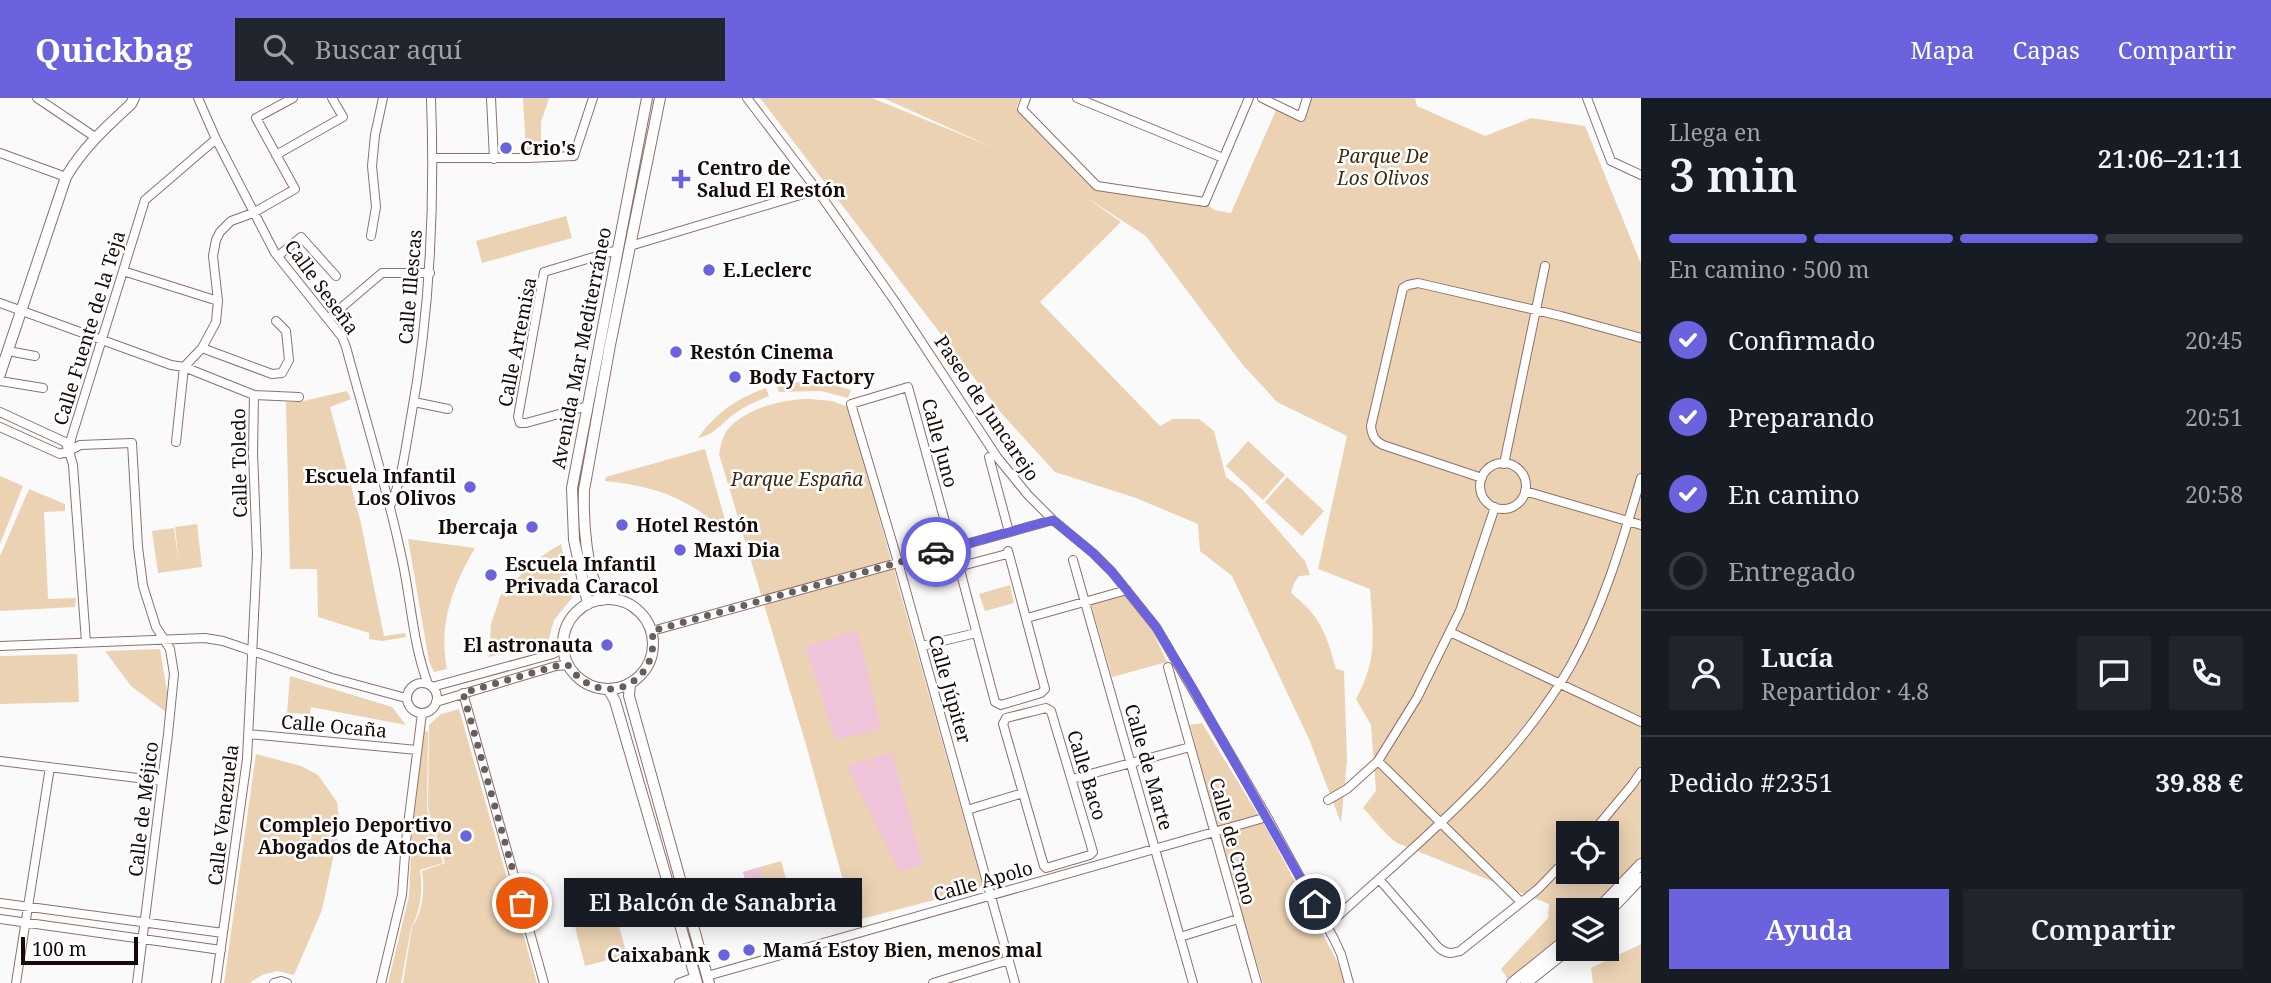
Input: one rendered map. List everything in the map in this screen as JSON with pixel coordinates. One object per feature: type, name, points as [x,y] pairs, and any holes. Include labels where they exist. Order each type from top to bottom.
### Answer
[{"type":"street","points":[[37,98],[95,137]]},
{"type":"street","points":[[0,374],[66,177],[95,137],[131,104],[134,98]]},
{"type":"street","name":"Calle Seseña","points":[[198,98],[253,213],[278,256],[342,337],[390,506]]},
{"type":"street","points":[[177,442],[184,367],[202,348],[216,322],[218,301],[213,256],[216,240],[231,221],[253,213],[295,189],[256,118],[293,98]]},
{"type":"street","points":[[276,155],[343,117],[332,98]]},
{"type":"street","points":[[371,236],[376,207],[372,166],[383,98]]},
{"type":"street","name":"Calle Illescas","points":[[390,506],[400,477],[414,402],[430,273],[433,158],[431,98]]},
{"type":"street","points":[[491,98],[494,159]]},
{"type":"street","points":[[433,158],[574,156],[593,98]]},
{"type":"street","name":"Avenida Mar Mediterráneo","points":[[588,604],[574,540],[572,503],[575,471],[647,98]]},
{"type":"street","name":"Avenida Mar Mediterráneo","points":[[603,600],[598,591],[587,547],[583,512],[584,490],[660,98]]},
{"type":"street","name":"Paseo de Juncarejo","points":[[747,98],[817,190],[897,303],[998,457],[1028,495],[1093,553],[1156,627],[1327,926],[1341,954],[1349,983]]},
{"type":"street","points":[[1026,98],[1022,108],[1097,186],[1205,202],[1249,98]]},
{"type":"street","points":[[1077,98],[1223,158]]},
{"type":"street","points":[[1262,98],[1301,117],[1307,98]]},
{"type":"street","points":[[1587,98],[1611,162],[1641,175]]},
{"type":"street","points":[[1591,108],[1595,98]]},
{"type":"street","name":"Calle Fuente de la Teja","points":[[86,642],[73,465],[69,451],[71,439],[145,200],[216,139]]},
{"type":"street","points":[[0,153],[66,177]]},
{"type":"street","points":[[630,246],[817,190]]},
{"type":"street","points":[[278,256],[302,237],[336,276]]},
{"type":"street","name":"Calle Artemisa","points":[[588,406],[520,423],[544,272],[618,250]]},
{"type":"street","points":[[1504,464],[1545,266]]},
{"type":"street","points":[[122,271],[218,301]]},
{"type":"street","points":[[328,319],[382,273],[430,273]]},
{"type":"street","points":[[1482,478],[1378,443],[1372,433],[1371,426],[1400,294],[1408,285],[1418,283],[1537,310],[1641,338]]},
{"type":"street","name":"Calle Toledo","points":[[0,303],[171,365],[184,367],[254,395],[257,554],[254,651]]},
{"type":"street","points":[[202,348],[272,374],[282,373],[289,360],[286,331],[275,321]]},
{"type":"street","points":[[8,351],[35,356]]},
{"type":"street","points":[[0,381],[43,388]]},
{"type":"street","name":"Calle Juno","points":[[851,404],[908,387],[952,547]]},
{"type":"street","points":[[254,395],[299,397]]},
{"type":"street","points":[[414,402],[448,409]]},
{"type":"street","name":"Calle Júpiter","points":[[851,404],[1016,983]]},
{"type":"street","points":[[0,412],[65,442],[69,451],[60,454],[0,427]]},
{"type":"street","name":"Calle de Méjico","points":[[69,451],[80,445],[132,443],[143,586],[156,627],[170,649],[174,674],[137,983]]},
{"type":"street","points":[[989,457],[1009,532]]},
{"type":"street","points":[[1504,464],[1519,470],[1526,484],[1522,498],[1511,508],[1495,507],[1481,493],[1482,478],[1491,467],[1504,464]]},
{"type":"street","points":[[382,476],[400,477]]},
{"type":"street","points":[[1327,926],[1481,784],[1539,712],[1570,667],[1595,616],[1629,521],[1641,478]]},
{"type":"street","points":[[1525,491],[1641,524]]},
{"type":"street","points":[[390,506],[420,662],[430,685],[436,694],[432,709],[422,713],[411,709],[406,698],[408,690],[415,684],[422,682],[430,685],[553,654],[563,648]]},
{"type":"street","points":[[1328,800],[1347,789],[1378,761],[1417,698],[1460,611],[1495,507]]},
{"type":"street","points":[[652,631],[1053,520]]},
{"type":"street","points":[[1008,551],[1027,618],[1044,691],[1001,705],[996,702],[960,570],[965,565],[1007,554],[1008,551]]},
{"type":"street","name":"Calle de Marte","points":[[1073,560],[1193,983]]},
{"type":"street","points":[[1027,618],[1127,590]]},
{"type":"street","points":[[603,600],[628,603],[638,610],[647,620],[654,642],[650,662],[638,678],[630,684],[609,690],[596,688],[575,675],[568,665],[563,648],[569,622],[577,612],[588,604],[603,600]]},
{"type":"street","points":[[1450,632],[1641,722]]},
{"type":"street","points":[[922,646],[976,633]]},
{"type":"street","points":[[0,646],[205,638],[223,640],[332,678],[406,698]]},
{"type":"street","name":"Calle Venezuela","points":[[216,983],[247,759],[254,651]]},
{"type":"street","points":[[415,684],[420,662]]},
{"type":"street","points":[[436,702],[556,666],[568,665]]},
{"type":"street","name":"Calle de Crono","points":[[1168,667],[1257,983]]},
{"type":"street","points":[[630,684],[629,696],[702,980]]},
{"type":"street","points":[[609,690],[615,701],[702,980]]},
{"type":"street","points":[[463,693],[544,983]]},
{"type":"street","name":"Calle Baco","points":[[1023,793],[1003,724],[1006,718],[1046,708],[1051,710],[1093,849]]},
{"type":"street","points":[[380,983],[402,895],[422,713]]},
{"type":"street","name":"Calle Ocaña","points":[[249,734],[417,750]]},
{"type":"street","points":[[1072,779],[1190,747]]},
{"type":"street","points":[[0,761],[162,781]]},
{"type":"street","points":[[1378,761],[1521,902]]},
{"type":"street","points":[[16,983],[50,767]]},
{"type":"street","points":[[1602,821],[1641,772]]},
{"type":"street","points":[[967,810],[1023,793]]},
{"type":"street","name":"Calle Apolo","points":[[1023,793],[1044,866],[1049,867],[1090,855],[1093,849]]},
{"type":"street","name":"Calle Apolo","points":[[679,983],[702,980],[1267,817]]},
{"type":"street","points":[[1608,898],[1641,864]]},
{"type":"street","points":[[1379,879],[1438,947],[1448,953],[1460,951],[1538,889],[1556,870]]},
{"type":"street","points":[[1619,901],[1641,878]]},
{"type":"street","points":[[0,903],[223,933]]},
{"type":"street","points":[[0,919],[221,950]]},
{"type":"street","points":[[1180,937],[1238,919]]},
{"type":"street","points":[[1512,983],[1556,948]]},
{"type":"street","points":[[1526,983],[1556,959]]},
{"type":"street","points":[[933,983],[1009,960]]},
{"type":"street","points":[[274,983],[287,983]]},
{"type":"green space","points":[[523,98],[549,98],[541,122],[541,150],[526,151]]},
{"type":"green space","name":"Parque De Los Olivos","points":[[760,98],[872,98],[992,147],[883,98],[1020,98],[1016,108],[1091,183],[1206,203],[1214,210],[1231,213],[1276,110],[1302,120],[1310,98],[1415,98],[1417,106],[1485,136],[1531,118],[1585,126],[1641,264],[1641,857],[1619,880],[1619,821],[1556,821],[1556,884],[1615,884],[1602,898],[1556,898],[1556,940],[1508,979],[1501,969],[1548,918],[1549,904],[1397,843],[1363,808],[1376,791],[1371,725],[1356,699],[1371,658],[1373,632],[1370,589],[1318,569],[1347,436],[1277,402],[1242,364],[1146,236],[1084,196],[1121,222],[1040,302],[1160,426],[1173,419],[1199,419],[1214,431],[1226,477],[1243,490],[1305,561],[1310,575],[1299,576],[1291,593],[1316,618],[1325,635],[1336,669],[1344,671],[1347,761],[1341,823],[1309,739],[1232,576],[1200,551],[1198,524],[1136,498],[1055,472],[1002,414]]},
{"type":"green space","points":[[566,216],[572,238],[482,263],[476,241]]},
{"type":"green space","points":[[823,382],[851,390],[848,398],[821,391],[779,392],[777,385]]},
{"type":"green space","points":[[766,388],[769,396],[742,409],[713,432],[698,438],[728,407]]},
{"type":"green space","points":[[347,391],[351,399],[330,407],[360,519],[384,636],[405,633],[406,637],[382,641],[369,639],[369,633],[318,617],[317,569],[290,569],[286,402],[299,402]]},
{"type":"green space","name":"Parque España","points":[[810,399],[832,401],[848,407],[983,887],[854,921],[807,748],[719,454],[723,438],[738,420],[774,404]]},
{"type":"green space","points":[[1248,441],[1285,475],[1263,500],[1226,466]]},
{"type":"green space","points":[[705,449],[729,534],[700,511],[672,496],[642,487],[605,481],[606,477]]},
{"type":"green space","points":[[0,476],[23,486],[0,544]]},
{"type":"green space","points":[[1287,477],[1324,511],[1302,536],[1265,502]]},
{"type":"green space","points":[[29,489],[65,504],[65,511],[44,512],[48,599],[76,598],[75,607],[0,611],[0,556]]},
{"type":"green space","points":[[197,524],[202,567],[158,573],[152,531],[174,528],[179,564],[175,527]]},
{"type":"green space","points":[[408,539],[475,548],[460,576],[449,606],[444,637],[447,669],[434,672],[429,661]]},
{"type":"green space","points":[[561,544],[572,598],[554,620],[548,642],[489,657],[491,624],[501,594],[507,597],[523,573]]},
{"type":"green space","points":[[1010,585],[1014,603],[985,611],[979,594]]},
{"type":"green space","points":[[1125,594],[1150,626],[1167,662],[1112,677],[1091,604]]},
{"type":"green space","points":[[160,649],[168,698],[166,712],[131,686],[105,651]]},
{"type":"green space","points":[[77,654],[79,702],[0,704],[0,656]]},
{"type":"green space","points":[[290,676],[392,707],[406,725],[311,707],[310,714],[287,713]]},
{"type":"green space","name":"Complejo Deportivo Abogados de Atocha","points":[[459,709],[537,983],[403,983],[412,927],[422,900],[422,871],[445,863],[428,809],[429,725],[441,714]]},
{"type":"green space","points":[[1202,723],[1268,831],[1339,965],[1344,983],[1263,983],[1190,725]]},
{"type":"green space","points":[[424,731],[428,732],[427,809],[443,863],[420,870],[420,899],[411,928],[401,983],[388,983],[409,896],[412,835]]},
{"type":"green space","points":[[256,754],[301,766],[318,775],[337,802],[337,839],[322,910],[294,975],[277,971],[262,975],[249,983],[224,983]]},
{"type":"green space","points":[[781,861],[792,899],[771,905],[760,867]]},
{"type":"green space","points":[[615,912],[627,955],[585,966],[574,923]]},
{"type":"green space","points":[[1641,944],[1641,983],[1593,983],[1591,968],[1606,961],[1619,961],[1619,955]]},
{"type":"shaded area","points":[[858,632],[881,729],[839,740],[835,738],[805,646]]},
{"type":"shaded area","points":[[890,753],[923,864],[903,871],[898,868],[847,767],[868,758],[870,767],[873,767],[870,758]]},
{"type":"shaded area","points":[[760,867],[770,900],[759,903],[757,895],[750,897],[743,872]]},
{"type":"way so far","points":[[522,903],[463,693],[556,666],[568,665],[575,675],[596,688],[620,688],[630,684],[645,671],[653,652],[652,631],[936,552]]},
{"type":"place","name":"Crio's","points":[[506,148]]},
{"type":"place","name":"Centro de Salud El Restón","points":[[681,179]]},
{"type":"place","name":"E.Leclerc","points":[[709,270]]},
{"type":"place","name":"Restón Cinema","points":[[676,352]]},
{"type":"place","name":"Body Factory","points":[[735,377]]},
{"type":"place","name":"Escuela Infantil Los Olivos","points":[[470,487]]},
{"type":"place","name":"Hotel Restón","points":[[622,525]]},
{"type":"place","name":"Ibercaja","points":[[532,527]]},
{"type":"place","name":"Maxi Dia","points":[[680,550]]},
{"type":"place","name":"Escuela Infantil Privada Caracol","points":[[491,575]]},
{"type":"place","name":"El astronauta","points":[[607,645]]},
{"type":"place","name":"Complejo Deportivo Abogados de Atocha","points":[[466,836]]},
{"type":"place","name":"El Balcón de Sanabria","points":[[522,903]]},
{"type":"place","name":"Mamá Estoy Bien, menos mal","points":[[749,950]]},
{"type":"place","name":"Caixabank","points":[[724,955]]},
{"type":"route","points":[[936,552],[1053,520],[1093,553],[1129,591],[1156,627],[1315,904]]}]
